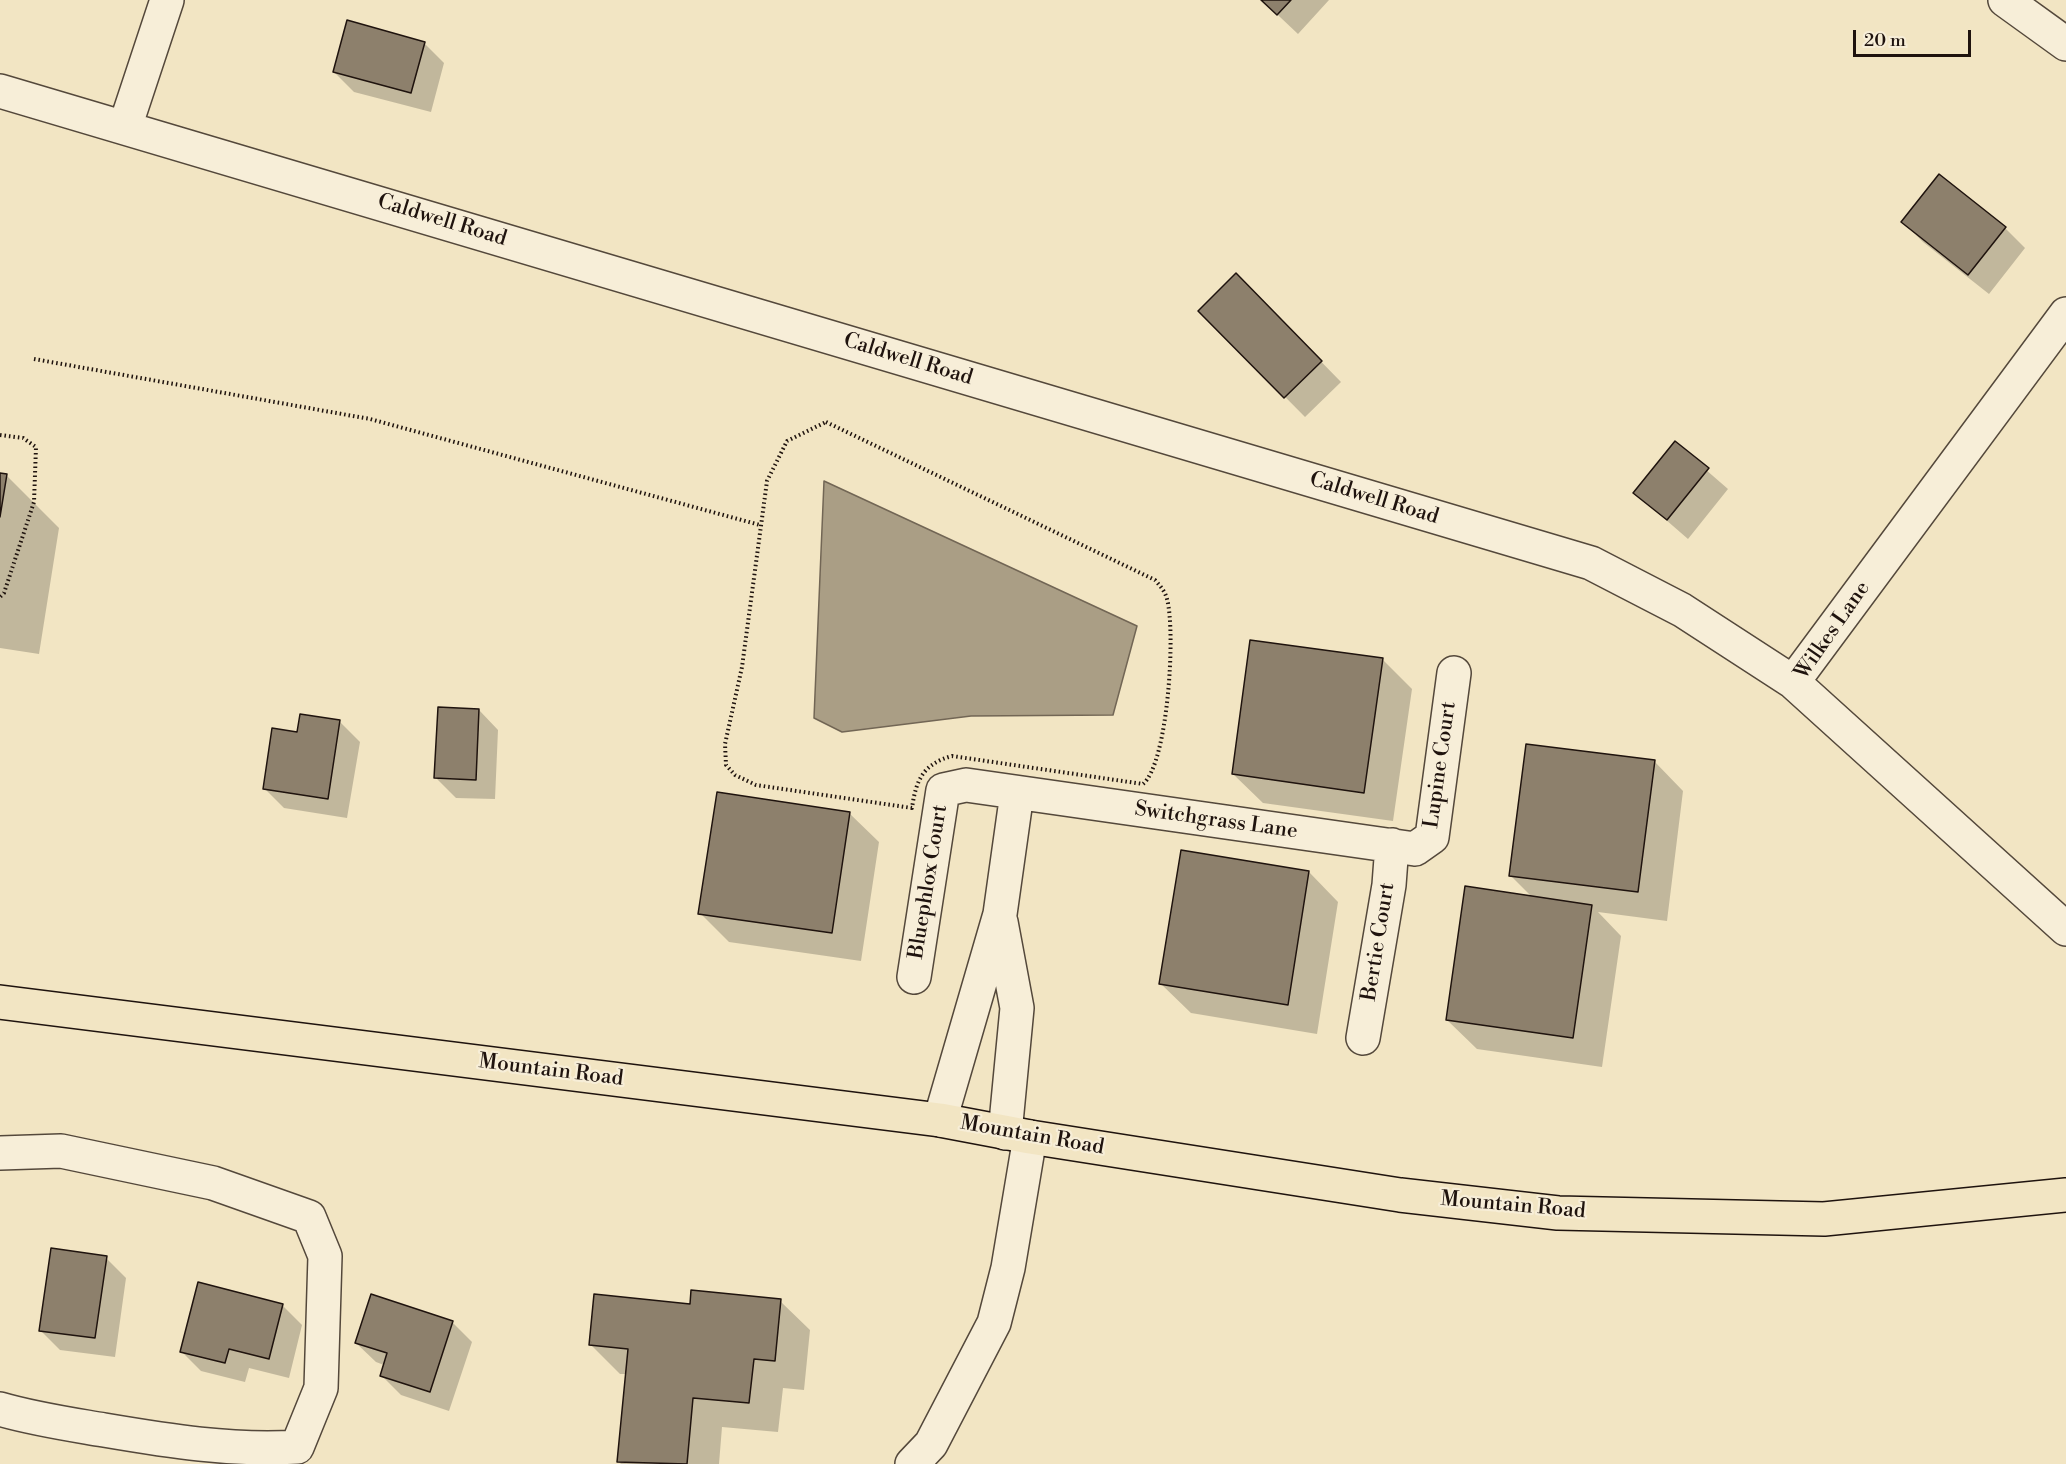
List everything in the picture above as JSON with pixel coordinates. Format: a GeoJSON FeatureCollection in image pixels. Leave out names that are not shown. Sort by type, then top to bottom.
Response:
{"type":"FeatureCollection","features":[{"type":"Feature","properties":{"kind":"main road","name":"Mountain Road"},"geometry":{"type":"LineString","coordinates":[[0,1002],[940,1120],[1018,1135],[1400,1195],[1558,1213],[1824,1219],[2066,1195]]}},
{"type":"Feature","properties":{"kind":"street"},"geometry":{"type":"LineString","coordinates":[[125,127],[167,0]]}},
{"type":"Feature","properties":{"kind":"street"},"geometry":{"type":"LineString","coordinates":[[2005,0],[2066,44]]}},
{"type":"Feature","properties":{"kind":"street","name":"Caldwell Road"},"geometry":{"type":"LineString","coordinates":[[0,91],[1591,563],[1682,610],[1793,682]]}},
{"type":"Feature","properties":{"kind":"street","name":"Wilkes Lane"},"geometry":{"type":"LineString","coordinates":[[2066,314],[1793,682],[2066,929]]}},
{"type":"Feature","properties":{"kind":"street","name":"Lupine Court"},"geometry":{"type":"LineString","coordinates":[[1404,847],[1432,837],[1454,673]]}},
{"type":"Feature","properties":{"kind":"street","name":"Bluephlox Court"},"geometry":{"type":"LineString","coordinates":[[914,977],[943,790],[966,785],[1017,793]]}},
{"type":"Feature","properties":{"kind":"street"},"geometry":{"type":"LineString","coordinates":[[940,1120],[1000,914],[1017,793]]}},
{"type":"Feature","properties":{"kind":"street","name":"Switchgrass Lane"},"geometry":{"type":"LineString","coordinates":[[1017,793],[1404,847]]}},
{"type":"Feature","properties":{"kind":"street","name":"Bertie Court"},"geometry":{"type":"LineString","coordinates":[[1363,1038],[1389,885],[1404,847]]}},
{"type":"Feature","properties":{"kind":"street"},"geometry":{"type":"LineString","coordinates":[[912,1464],[931,1444],[994,1323],[1008,1268],[1018,1135],[1017,1008],[1000,914]]}},
{"type":"Feature","properties":{"kind":"street"},"geometry":{"type":"LineString","coordinates":[[0,1153],[61,1151],[213,1183],[309,1216],[325,1256],[321,1388],[297,1447],[252,1450],[170,1442],[24,1416],[0,1409]]}},
{"type":"Feature","properties":{"kind":"path"},"geometry":{"type":"LineString","coordinates":[[34,359],[370,419],[760,525]]}},
{"type":"Feature","properties":{"kind":"path"},"geometry":{"type":"LineString","coordinates":[[826,422],[1155,580],[1167,597],[1172,655],[1166,705],[1152,776],[1143,784],[952,756],[938,760],[926,770],[915,786],[912,808],[756,785],[735,775],[726,765],[725,744],[742,666],[760,525],[767,481],[787,441],[826,422]]}},
{"type":"Feature","properties":{"kind":"path"},"geometry":{"type":"LineString","coordinates":[[0,435],[23,438],[36,447],[34,502],[4,593],[0,597]]}},
{"type":"Feature","properties":{"kind":"shaded area"},"geometry":{"type":"Polygon","coordinates":[[[824,481],[1137,626],[1113,715],[971,716],[842,732],[814,718],[824,481]]]}},
{"type":"Feature","properties":{"kind":"building"},"geometry":{"type":"Polygon","coordinates":[[[1261,0],[1291,0],[1277,15],[1261,0]]]}},
{"type":"Feature","properties":{"kind":"building"},"geometry":{"type":"Polygon","coordinates":[[[347,20],[425,42],[411,93],[333,72],[347,20]]]}},
{"type":"Feature","properties":{"kind":"building"},"geometry":{"type":"Polygon","coordinates":[[[1939,174],[2006,227],[1968,275],[1901,222],[1939,174]]]}},
{"type":"Feature","properties":{"kind":"building"},"geometry":{"type":"Polygon","coordinates":[[[1236,273],[1322,361],[1284,398],[1198,311],[1236,273]]]}},
{"type":"Feature","properties":{"kind":"building"},"geometry":{"type":"Polygon","coordinates":[[[1675,441],[1709,468],[1667,520],[1633,493],[1675,441]]]}},
{"type":"Feature","properties":{"kind":"building"},"geometry":{"type":"Polygon","coordinates":[[[0,473],[7,474],[0,517],[0,473]]]}},
{"type":"Feature","properties":{"kind":"building"},"geometry":{"type":"Polygon","coordinates":[[[1250,640],[1383,658],[1364,793],[1232,774],[1250,640]]]}},
{"type":"Feature","properties":{"kind":"building"},"geometry":{"type":"Polygon","coordinates":[[[438,707],[479,709],[476,780],[434,778],[438,707]]]}},
{"type":"Feature","properties":{"kind":"building"},"geometry":{"type":"Polygon","coordinates":[[[300,714],[340,720],[328,799],[263,789],[272,728],[297,732],[300,714]]]}},
{"type":"Feature","properties":{"kind":"building"},"geometry":{"type":"Polygon","coordinates":[[[1526,744],[1655,760],[1638,892],[1509,876],[1526,744]]]}},
{"type":"Feature","properties":{"kind":"building"},"geometry":{"type":"Polygon","coordinates":[[[717,792],[850,812],[832,933],[698,914],[717,792]]]}},
{"type":"Feature","properties":{"kind":"building"},"geometry":{"type":"Polygon","coordinates":[[[1181,850],[1309,871],[1288,1005],[1159,984],[1181,850]]]}},
{"type":"Feature","properties":{"kind":"building"},"geometry":{"type":"Polygon","coordinates":[[[1465,886],[1592,905],[1573,1038],[1446,1020],[1465,886]]]}},
{"type":"Feature","properties":{"kind":"building"},"geometry":{"type":"Polygon","coordinates":[[[51,1248],[107,1256],[95,1338],[39,1331],[51,1248]]]}},
{"type":"Feature","properties":{"kind":"building"},"geometry":{"type":"Polygon","coordinates":[[[198,1282],[283,1304],[269,1359],[229,1349],[225,1363],[180,1352],[198,1282]]]}},
{"type":"Feature","properties":{"kind":"building"},"geometry":{"type":"Polygon","coordinates":[[[691,1290],[781,1299],[775,1361],[754,1359],[749,1403],[693,1398],[687,1464],[617,1462],[628,1349],[589,1345],[594,1294],[690,1304],[691,1290]]]}},
{"type":"Feature","properties":{"kind":"building"},"geometry":{"type":"Polygon","coordinates":[[[371,1294],[453,1321],[430,1392],[380,1376],[387,1353],[355,1343],[371,1294]]]}}]}
